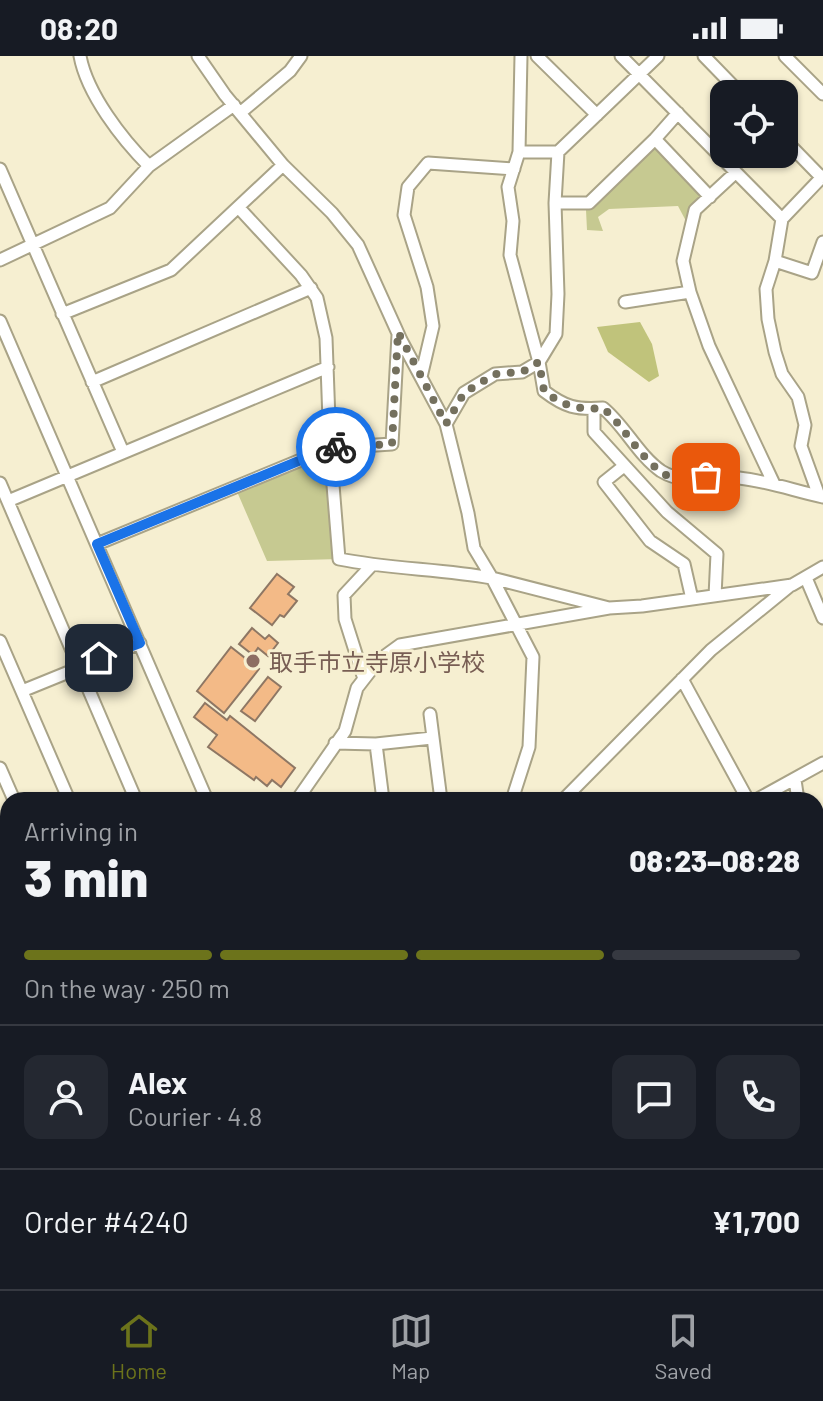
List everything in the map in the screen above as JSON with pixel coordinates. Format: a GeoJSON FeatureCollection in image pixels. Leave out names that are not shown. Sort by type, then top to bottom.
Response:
{"type":"FeatureCollection","features":[{"type":"Feature","properties":{"kind":"street"},"geometry":{"type":"LineString","coordinates":[[80,56],[91,87],[125,142],[149,166]]}},
{"type":"Feature","properties":{"kind":"street"},"geometry":{"type":"LineString","coordinates":[[198,56],[283,165],[332,213],[358,245],[398,332],[446,424],[474,548],[533,657],[529,747],[515,792]]}},
{"type":"Feature","properties":{"kind":"street"},"geometry":{"type":"LineString","coordinates":[[0,260],[110,208],[149,166],[290,71],[301,56]]}},
{"type":"Feature","properties":{"kind":"street"},"geometry":{"type":"LineString","coordinates":[[521,56],[519,152],[508,187],[513,221],[510,255],[544,391],[558,402],[580,410],[603,408],[660,470],[682,481],[729,478],[774,484],[821,496]]}},
{"type":"Feature","properties":{"kind":"street"},"geometry":{"type":"LineString","coordinates":[[537,56],[597,115]]}},
{"type":"Feature","properties":{"kind":"street"},"geometry":{"type":"LineString","coordinates":[[621,56],[782,219]]}},
{"type":"Feature","properties":{"kind":"street"},"geometry":{"type":"LineString","coordinates":[[446,424],[464,393],[495,374],[522,372],[539,362],[556,334],[555,203],[558,152],[658,56]]}},
{"type":"Feature","properties":{"kind":"street"},"geometry":{"type":"LineString","coordinates":[[704,56],[727,80]]}},
{"type":"Feature","properties":{"kind":"street"},"geometry":{"type":"LineString","coordinates":[[785,56],[823,94]]}},
{"type":"Feature","properties":{"kind":"street"},"geometry":{"type":"LineString","coordinates":[[555,203],[589,203],[678,113]]}},
{"type":"Feature","properties":{"kind":"street"},"geometry":{"type":"LineString","coordinates":[[655,139],[710,197]]}},
{"type":"Feature","properties":{"kind":"street"},"geometry":{"type":"LineString","coordinates":[[519,152],[558,152]]}},
{"type":"Feature","properties":{"kind":"street"},"geometry":{"type":"LineString","coordinates":[[798,153],[822,176],[782,219],[775,261],[766,289],[768,319],[782,374],[798,397],[805,425],[801,446],[821,496]]}},
{"type":"Feature","properties":{"kind":"street"},"geometry":{"type":"LineString","coordinates":[[421,377],[433,326],[427,287],[404,215],[408,187],[428,163],[514,169]]}},
{"type":"Feature","properties":{"kind":"street"},"geometry":{"type":"LineString","coordinates":[[62,314],[171,270],[283,165]]}},
{"type":"Feature","properties":{"kind":"street"},"geometry":{"type":"LineString","coordinates":[[0,169],[123,452]]}},
{"type":"Feature","properties":{"kind":"street"},"geometry":{"type":"LineString","coordinates":[[735,173],[695,210],[683,261],[709,346],[774,484]]}},
{"type":"Feature","properties":{"kind":"street"},"geometry":{"type":"LineString","coordinates":[[239,208],[301,275],[317,298],[326,338],[330,448],[339,559],[371,566],[449,570],[609,608]]}},
{"type":"Feature","properties":{"kind":"street"},"geometry":{"type":"LineString","coordinates":[[775,261],[812,273],[823,242]]}},
{"type":"Feature","properties":{"kind":"street"},"geometry":{"type":"LineString","coordinates":[[92,382],[311,288]]}},
{"type":"Feature","properties":{"kind":"street"},"geometry":{"type":"LineString","coordinates":[[625,302],[690,292]]}},
{"type":"Feature","properties":{"kind":"street"},"geometry":{"type":"LineString","coordinates":[[0,321],[204,792]]}},
{"type":"Feature","properties":{"kind":"street"},"geometry":{"type":"LineString","coordinates":[[97,544],[330,448],[392,444],[398,332]]}},
{"type":"Feature","properties":{"kind":"street"},"geometry":{"type":"LineString","coordinates":[[8,501],[328,367]]}},
{"type":"Feature","properties":{"kind":"street"},"geometry":{"type":"LineString","coordinates":[[594,409],[594,432],[667,512],[717,554],[715,596]]}},
{"type":"Feature","properties":{"kind":"street"},"geometry":{"type":"LineString","coordinates":[[624,466],[604,482],[650,541],[684,564],[692,599]]}},
{"type":"Feature","properties":{"kind":"street"},"geometry":{"type":"LineString","coordinates":[[0,483],[133,792]]}},
{"type":"Feature","properties":{"kind":"street"},"geometry":{"type":"LineString","coordinates":[[364,679],[345,619],[344,595],[371,566]]}},
{"type":"Feature","properties":{"kind":"street"},"geometry":{"type":"LineString","coordinates":[[571,792],[711,650],[792,585],[823,567]]}},
{"type":"Feature","properties":{"kind":"street"},"geometry":{"type":"LineString","coordinates":[[806,578],[823,618]]}},
{"type":"Feature","properties":{"kind":"street"},"geometry":{"type":"LineString","coordinates":[[302,792],[345,731],[357,688],[378,661],[400,645],[609,608],[792,585]]}},
{"type":"Feature","properties":{"kind":"street"},"geometry":{"type":"LineString","coordinates":[[0,641],[66,792]]}},
{"type":"Feature","properties":{"kind":"street"},"geometry":{"type":"LineString","coordinates":[[22,691],[140,643]]}},
{"type":"Feature","properties":{"kind":"street"},"geometry":{"type":"LineString","coordinates":[[682,679],[744,792]]}},
{"type":"Feature","properties":{"kind":"street"},"geometry":{"type":"LineString","coordinates":[[430,714],[440,792]]}},
{"type":"Feature","properties":{"kind":"street"},"geometry":{"type":"LineString","coordinates":[[335,743],[376,744],[432,738]]}},
{"type":"Feature","properties":{"kind":"street"},"geometry":{"type":"LineString","coordinates":[[376,744],[382,792]]}},
{"type":"Feature","properties":{"kind":"street"},"geometry":{"type":"LineString","coordinates":[[772,792],[823,763]]}},
{"type":"Feature","properties":{"kind":"street"},"geometry":{"type":"LineString","coordinates":[[0,768],[10,792]]}},
{"type":"Feature","properties":{"kind":"street"},"geometry":{"type":"LineString","coordinates":[[795,780],[797,792]]}},
{"type":"Feature","properties":{"kind":"green space"},"geometry":{"type":"Polygon","coordinates":[[[655,145],[702,199],[695,238],[678,206],[609,209],[598,217],[603,231],[587,230],[586,210],[655,145]]]}},
{"type":"Feature","properties":{"kind":"green space"},"geometry":{"type":"Polygon","coordinates":[[[640,322],[652,344],[659,376],[649,382],[608,352],[597,327],[640,322]]]}},
{"type":"Feature","properties":{"kind":"green space"},"geometry":{"type":"Polygon","coordinates":[[[330,448],[339,559],[267,561],[235,487],[330,448]]]}},
{"type":"Feature","properties":{"kind":"building"},"geometry":{"type":"Polygon","coordinates":[[[277,574],[294,587],[288,594],[297,601],[284,617],[280,615],[272,625],[250,608],[277,574]]]}},
{"type":"Feature","properties":{"kind":"building"},"geometry":{"type":"Polygon","coordinates":[[[252,628],[265,639],[269,635],[278,643],[268,656],[258,648],[253,655],[239,644],[252,628]]]}},
{"type":"Feature","properties":{"kind":"building"},"geometry":{"type":"Polygon","coordinates":[[[231,647],[259,669],[224,713],[197,691],[231,647]]]}},
{"type":"Feature","properties":{"kind":"building"},"geometry":{"type":"Polygon","coordinates":[[[268,677],[281,687],[255,721],[241,711],[268,677]]]}},
{"type":"Feature","properties":{"kind":"building"},"geometry":{"type":"Polygon","coordinates":[[[205,703],[227,720],[230,716],[295,768],[281,787],[272,780],[267,786],[256,777],[254,780],[208,747],[217,735],[194,717],[205,703]]]}},
{"type":"Feature","properties":{"kind":"way so far"},"geometry":{"type":"LineString","coordinates":[[336,447],[392,444],[398,332],[446,424],[464,393],[495,374],[522,372],[539,362],[544,391],[558,402],[580,410],[603,408],[660,470],[682,481],[706,477]]}},
{"type":"Feature","properties":{"kind":"place","name":"取手市立寺原小学校"},"geometry":{"type":"Point","coordinates":[253,661]}},
{"type":"Feature","properties":{"kind":"route"},"geometry":{"type":"LineString","coordinates":[[99,658],[140,643],[97,544],[336,447]]}}]}
